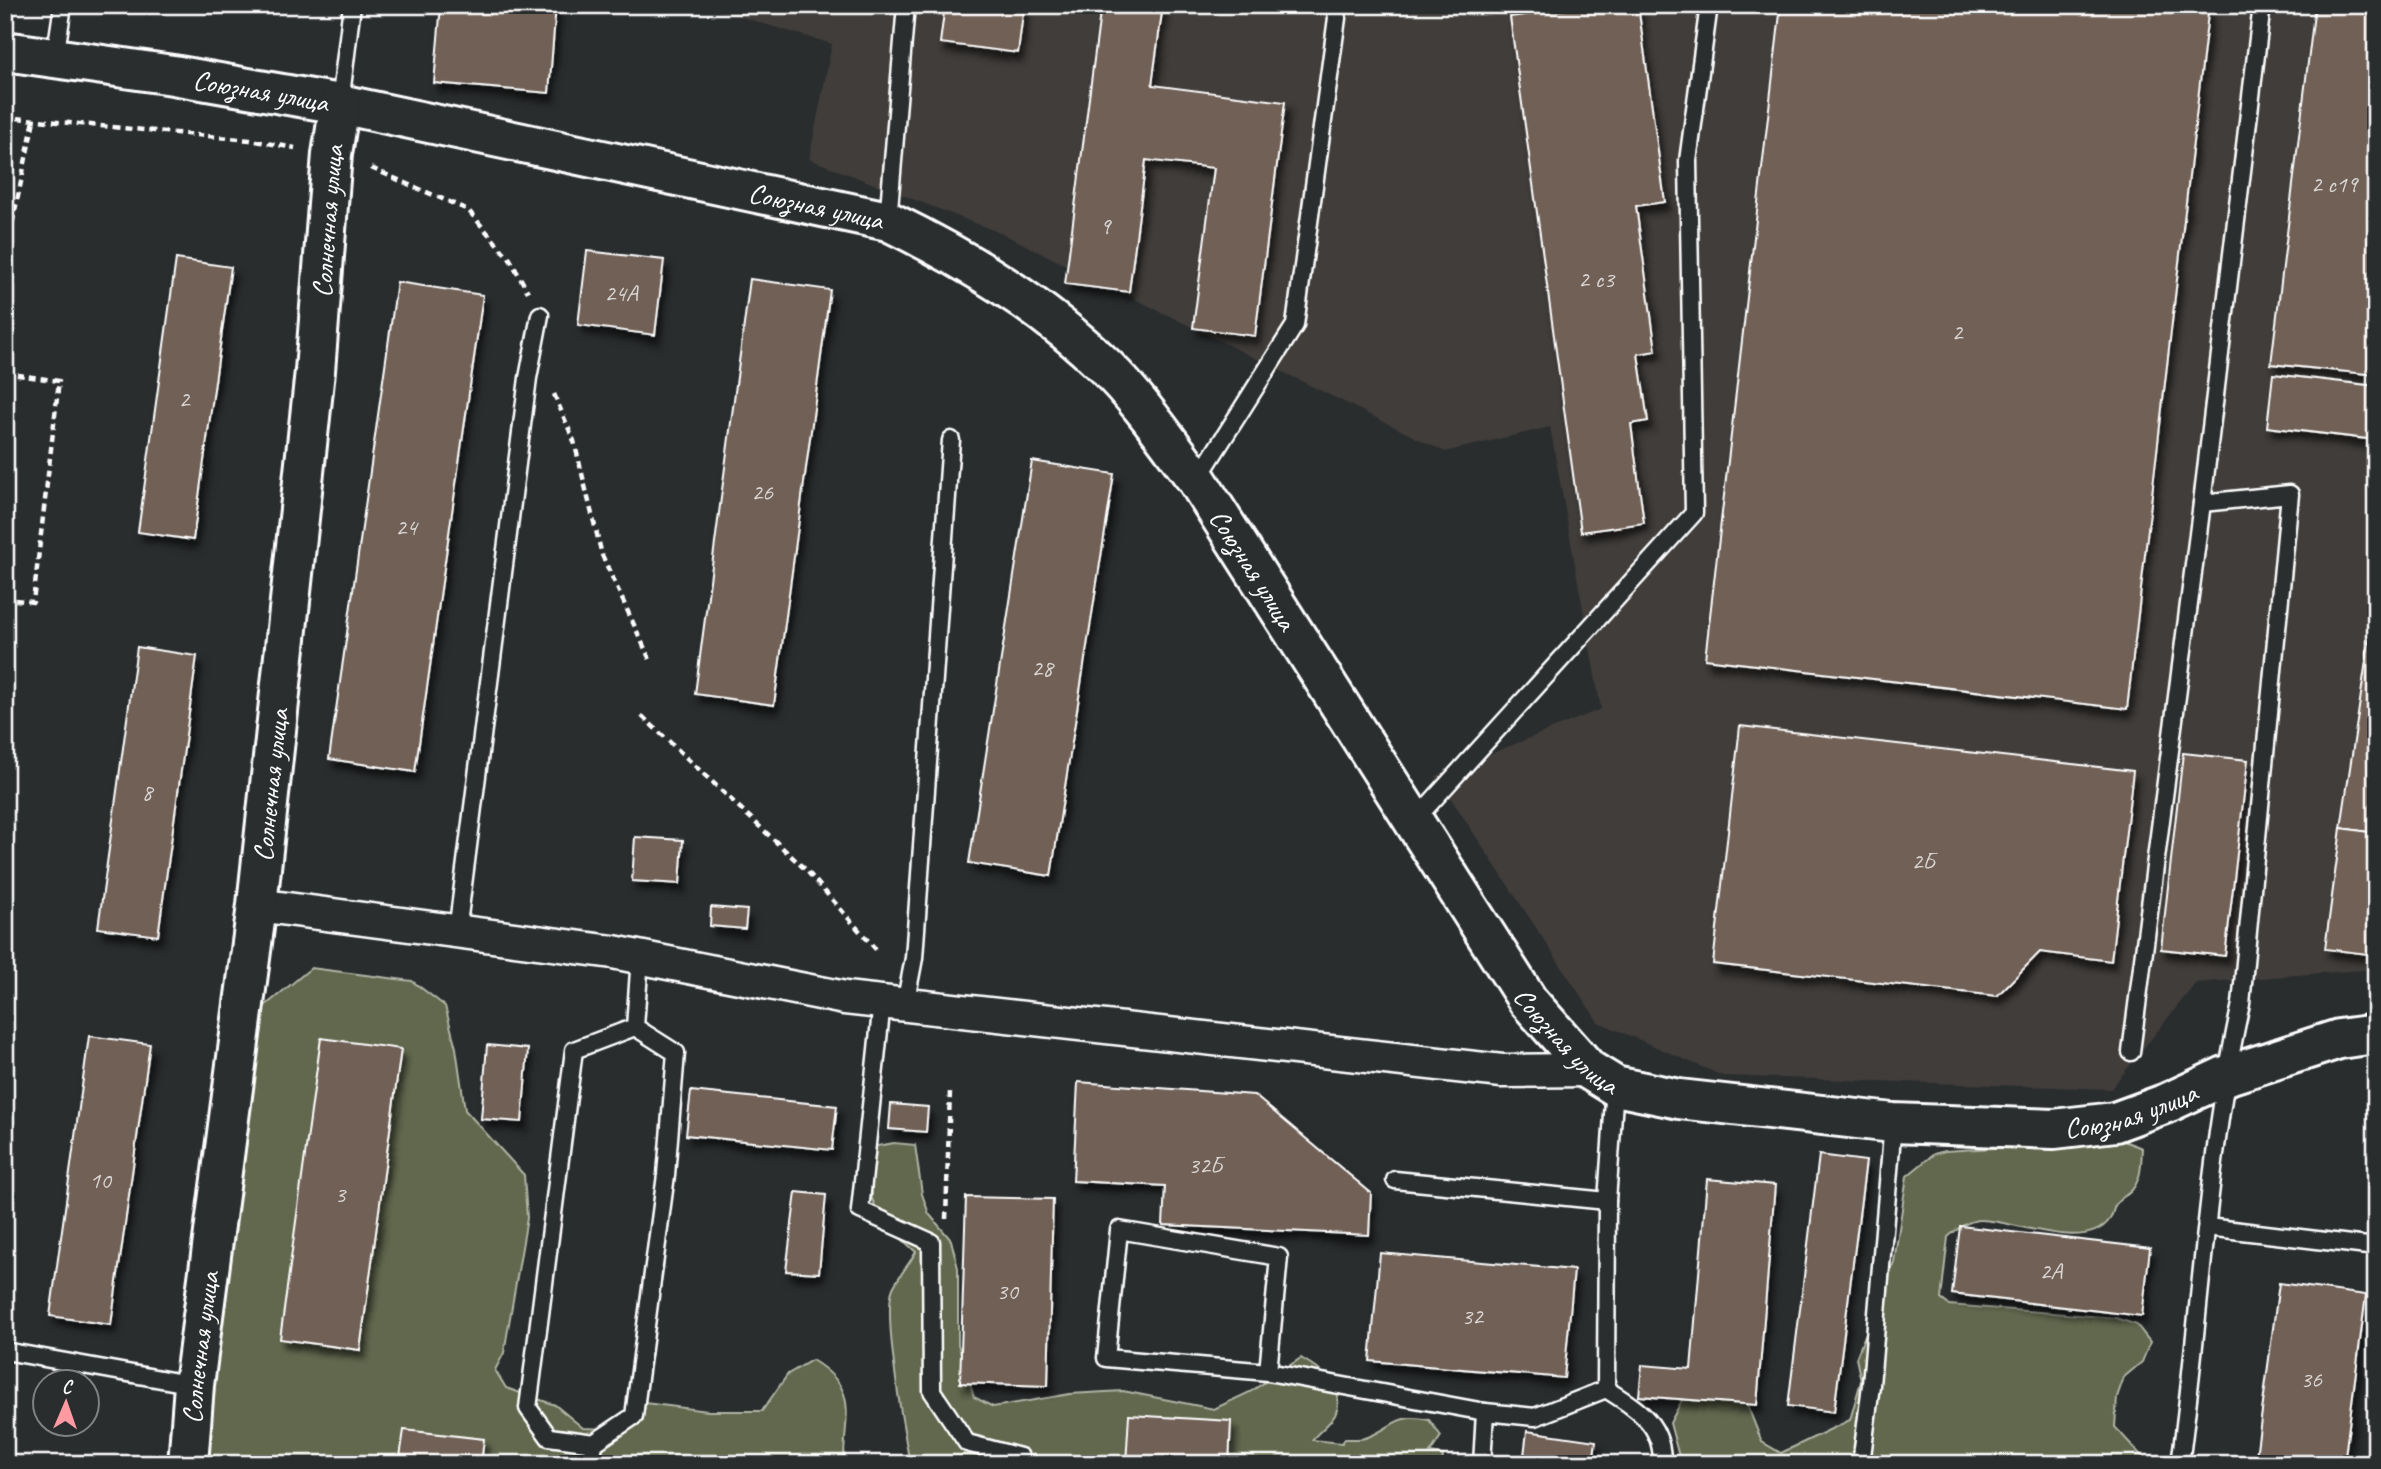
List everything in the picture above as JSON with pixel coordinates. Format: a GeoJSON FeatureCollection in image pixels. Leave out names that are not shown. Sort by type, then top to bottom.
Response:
{"type":"FeatureCollection","features":[{"type":"Feature","properties":{"kind":"street","name":"Союзная улица"},"geometry":{"type":"LineString","coordinates":[[5,51],[340,104],[888,221],[960,257],[1025,298],[1106,367],[1197,480],[1528,1001],[1602,1078],[1679,1099],[1893,1123],[2054,1129],[2115,1122],[2167,1103],[2225,1076],[2339,1039],[2376,1034]]}},
{"type":"Feature","properties":{"kind":"street","name":"Солнечная улица"},"geometry":{"type":"LineString","coordinates":[[188,1464],[194,1385],[257,905],[315,371],[332,154],[340,104]]}},
{"type":"Feature","properties":{"kind":"street"},"geometry":{"type":"LineString","coordinates":[[257,905],[640,957],[845,998],[1502,1071],[1602,1078]]}},
{"type":"Feature","properties":{"kind":"lane"},"geometry":{"type":"LineString","coordinates":[[55,58],[63,5]]}},
{"type":"Feature","properties":{"kind":"lane"},"geometry":{"type":"LineString","coordinates":[[340,104],[352,5]]}},
{"type":"Feature","properties":{"kind":"lane"},"geometry":{"type":"LineString","coordinates":[[888,221],[906,5]]}},
{"type":"Feature","properties":{"kind":"lane"},"geometry":{"type":"LineString","coordinates":[[1197,480],[1295,325],[1337,18],[1335,5]]}},
{"type":"Feature","properties":{"kind":"lane"},"geometry":{"type":"LineString","coordinates":[[1414,821],[1695,513],[1688,161],[1709,5]]}},
{"type":"Feature","properties":{"kind":"lane"},"geometry":{"type":"LineString","coordinates":[[2131,1052],[2202,503],[2262,5]]}},
{"type":"Feature","properties":{"kind":"lane"},"geometry":{"type":"LineString","coordinates":[[457,932],[528,378],[540,314]]}},
{"type":"Feature","properties":{"kind":"lane"},"geometry":{"type":"LineString","coordinates":[[951,440],[914,958],[894,1003],[860,1210],[931,1242],[932,1391],[967,1444],[1020,1457],[1021,1464]]}},
{"type":"Feature","properties":{"kind":"lane"},"geometry":{"type":"LineString","coordinates":[[2180,1464],[2225,1076],[2241,1004],[2290,494],[2202,503]]}},
{"type":"Feature","properties":{"kind":"lane"},"geometry":{"type":"LineString","coordinates":[[635,1027],[640,957]]}},
{"type":"Feature","properties":{"kind":"lane"},"geometry":{"type":"LineString","coordinates":[[635,1027],[676,1053],[666,1175],[634,1416],[594,1443],[549,1437],[528,1408],[574,1050],[635,1027]]}},
{"type":"Feature","properties":{"kind":"lane"},"geometry":{"type":"LineString","coordinates":[[1602,1078],[1607,1200],[1606,1389]]}},
{"type":"Feature","properties":{"kind":"lane"},"geometry":{"type":"LineString","coordinates":[[1861,1464],[1871,1385],[1893,1123]]}},
{"type":"Feature","properties":{"kind":"lane"},"geometry":{"type":"LineString","coordinates":[[1395,1180],[1607,1200]]}},
{"type":"Feature","properties":{"kind":"lane"},"geometry":{"type":"LineString","coordinates":[[2207,1227],[2376,1247]]}},
{"type":"Feature","properties":{"kind":"lane"},"geometry":{"type":"LineString","coordinates":[[1268,1372],[1279,1257],[1119,1230],[1106,1358],[1268,1372],[1485,1412],[1535,1418],[1606,1389]]}},
{"type":"Feature","properties":{"kind":"lane"},"geometry":{"type":"LineString","coordinates":[[5,1351],[194,1385]]}},
{"type":"Feature","properties":{"kind":"lane"},"geometry":{"type":"LineString","coordinates":[[1606,1389],[1643,1413],[1662,1446],[1662,1464]]}},
{"type":"Feature","properties":{"kind":"lane"},"geometry":{"type":"LineString","coordinates":[[1482,1464],[1485,1412]]}},
{"type":"Feature","properties":{"kind":"lane"},"geometry":{"type":"LineString","coordinates":[[591,1464],[594,1443]]}},
{"type":"Feature","properties":{"kind":"path"},"geometry":{"type":"LineString","coordinates":[[5,117],[250,140],[332,154],[402,180],[468,210],[510,259],[540,314]]}},
{"type":"Feature","properties":{"kind":"path"},"geometry":{"type":"LineString","coordinates":[[5,258],[34,120]]}},
{"type":"Feature","properties":{"kind":"path"},"geometry":{"type":"LineString","coordinates":[[5,373],[59,381],[33,602],[5,599]]}},
{"type":"Feature","properties":{"kind":"path"},"geometry":{"type":"LineString","coordinates":[[528,378],[553,392],[574,441],[603,555],[651,662]]}},
{"type":"Feature","properties":{"kind":"path"},"geometry":{"type":"LineString","coordinates":[[642,716],[806,870],[879,953]]}},
{"type":"Feature","properties":{"kind":"path"},"geometry":{"type":"LineString","coordinates":[[946,1222],[950,1090]]}},
{"type":"Feature","properties":{"kind":"shaded area"},"geometry":{"type":"Polygon","coordinates":[[[700,5],[2376,5],[2376,969],[2196,983],[2111,1089],[1723,1076],[1598,1022],[1436,776],[1601,709],[1550,427],[1445,452],[1003,234],[809,159],[832,44],[700,5]]]}},
{"type":"Feature","properties":{"kind":"green space"},"geometry":{"type":"Polygon","coordinates":[[[311,968],[412,981],[445,1006],[456,1048],[465,1110],[524,1175],[527,1218],[504,1353],[495,1370],[506,1388],[555,1405],[583,1428],[611,1429],[645,1403],[708,1411],[762,1411],[788,1374],[812,1360],[828,1371],[844,1393],[847,1418],[844,1464],[204,1464],[249,1019],[311,968]]]}},
{"type":"Feature","properties":{"kind":"green space"},"geometry":{"type":"Polygon","coordinates":[[[2121,1140],[2142,1148],[2139,1175],[2132,1190],[2118,1202],[2110,1219],[2099,1229],[2084,1234],[2067,1235],[1995,1221],[1976,1220],[1967,1223],[1948,1237],[1941,1299],[1949,1305],[2116,1318],[2137,1325],[2150,1342],[2142,1362],[2124,1377],[2117,1397],[2115,1427],[2149,1464],[1681,1464],[1670,1423],[1702,1362],[1744,1397],[1762,1442],[1781,1453],[1850,1420],[1861,1381],[1856,1358],[1894,1262],[1907,1176],[1934,1154],[1945,1151],[2121,1140]]]}},
{"type":"Feature","properties":{"kind":"green space"},"geometry":{"type":"Polygon","coordinates":[[[894,1143],[915,1145],[922,1194],[929,1214],[951,1240],[958,1268],[958,1344],[974,1397],[993,1407],[1070,1394],[1123,1391],[1214,1409],[1250,1392],[1301,1358],[1330,1381],[1338,1397],[1335,1415],[1312,1440],[1342,1443],[1345,1439],[1368,1437],[1402,1419],[1429,1420],[1441,1436],[1430,1453],[1443,1455],[1442,1464],[910,1464],[895,1373],[890,1301],[893,1288],[916,1252],[882,1221],[872,1199],[871,1147],[894,1143]]]}},
{"type":"Feature","properties":{"kind":"building"},"geometry":{"type":"Polygon","coordinates":[[[441,5],[556,5],[549,93],[434,83],[441,5]]]}},
{"type":"Feature","properties":{"kind":"building"},"geometry":{"type":"Polygon","coordinates":[[[945,5],[1024,5],[1018,53],[940,43],[945,5]]]}},
{"type":"Feature","properties":{"kind":"building"},"geometry":{"type":"Polygon","coordinates":[[[1101,5],[1163,5],[1152,85],[1285,102],[1255,336],[1193,328],[1214,168],[1146,160],[1129,292],[1065,284],[1101,5]]]}},
{"type":"Feature","properties":{"kind":"building"},"geometry":{"type":"Polygon","coordinates":[[[1596,5],[1638,5],[1665,202],[1636,206],[1656,351],[1638,354],[1648,421],[1631,424],[1644,523],[1581,532],[1510,17],[1596,5]]]}},
{"type":"Feature","properties":{"kind":"building"},"geometry":{"type":"Polygon","coordinates":[[[1781,5],[2209,5],[2127,709],[1705,659],[1781,5]]]}},
{"type":"Feature","properties":{"kind":"building"},"geometry":{"type":"Polygon","coordinates":[[[2315,5],[2376,5],[2376,375],[2271,364],[2315,5]]]}},
{"type":"Feature","properties":{"kind":"building"},"geometry":{"type":"Polygon","coordinates":[[[587,251],[664,260],[655,335],[578,325],[587,251]]]}},
{"type":"Feature","properties":{"kind":"building"},"geometry":{"type":"Polygon","coordinates":[[[176,259],[231,267],[193,540],[138,532],[176,259]]]}},
{"type":"Feature","properties":{"kind":"building"},"geometry":{"type":"Polygon","coordinates":[[[750,279],[830,290],[774,705],[695,694],[750,279]]]}},
{"type":"Feature","properties":{"kind":"building"},"geometry":{"type":"Polygon","coordinates":[[[397,282],[483,295],[415,772],[329,759],[397,282]]]}},
{"type":"Feature","properties":{"kind":"building"},"geometry":{"type":"Polygon","coordinates":[[[2273,374],[2376,386],[2376,440],[2267,427],[2273,374]]]}},
{"type":"Feature","properties":{"kind":"building"},"geometry":{"type":"Polygon","coordinates":[[[1032,461],[1114,474],[1051,876],[969,863],[1032,461]]]}},
{"type":"Feature","properties":{"kind":"building"},"geometry":{"type":"Polygon","coordinates":[[[2370,538],[2376,539],[2376,565],[2368,561],[2370,538]]]}},
{"type":"Feature","properties":{"kind":"building"},"geometry":{"type":"Polygon","coordinates":[[[2376,594],[2376,833],[2341,828],[2376,594]]]}},
{"type":"Feature","properties":{"kind":"building"},"geometry":{"type":"Polygon","coordinates":[[[137,647],[197,656],[158,936],[98,928],[137,647]]]}},
{"type":"Feature","properties":{"kind":"building"},"geometry":{"type":"Polygon","coordinates":[[[1740,726],[2133,771],[2111,961],[2040,952],[1997,996],[1713,964],[1740,726]]]}},
{"type":"Feature","properties":{"kind":"building"},"geometry":{"type":"Polygon","coordinates":[[[2183,753],[2248,760],[2225,956],[2161,949],[2183,753]]]}},
{"type":"Feature","properties":{"kind":"building"},"geometry":{"type":"Polygon","coordinates":[[[2341,828],[2376,833],[2376,955],[2325,949],[2341,828]]]}},
{"type":"Feature","properties":{"kind":"building"},"geometry":{"type":"Polygon","coordinates":[[[635,837],[683,840],[680,884],[632,881],[635,837]]]}},
{"type":"Feature","properties":{"kind":"building"},"geometry":{"type":"Polygon","coordinates":[[[711,907],[747,910],[745,929],[710,926],[711,907]]]}},
{"type":"Feature","properties":{"kind":"building"},"geometry":{"type":"Polygon","coordinates":[[[89,1036],[150,1044],[111,1325],[50,1316],[89,1036]]]}},
{"type":"Feature","properties":{"kind":"building"},"geometry":{"type":"Polygon","coordinates":[[[321,1038],[401,1049],[360,1350],[280,1339],[321,1038]]]}},
{"type":"Feature","properties":{"kind":"building"},"geometry":{"type":"Polygon","coordinates":[[[487,1045],[528,1049],[522,1122],[481,1119],[487,1045]]]}},
{"type":"Feature","properties":{"kind":"building"},"geometry":{"type":"Polygon","coordinates":[[[1078,1082],[1254,1095],[1371,1193],[1369,1235],[1163,1225],[1165,1186],[1073,1181],[1078,1082]]]}},
{"type":"Feature","properties":{"kind":"building"},"geometry":{"type":"Polygon","coordinates":[[[691,1091],[837,1106],[832,1150],[686,1135],[691,1091]]]}},
{"type":"Feature","properties":{"kind":"building"},"geometry":{"type":"Polygon","coordinates":[[[891,1104],[928,1107],[926,1132],[889,1129],[891,1104]]]}},
{"type":"Feature","properties":{"kind":"building"},"geometry":{"type":"Polygon","coordinates":[[[1819,1155],[1866,1161],[1834,1412],[1788,1406],[1819,1155]]]}},
{"type":"Feature","properties":{"kind":"building"},"geometry":{"type":"Polygon","coordinates":[[[1707,1179],[1775,1185],[1757,1405],[1639,1396],[1642,1365],[1691,1369],[1707,1179]]]}},
{"type":"Feature","properties":{"kind":"building"},"geometry":{"type":"Polygon","coordinates":[[[796,1192],[826,1195],[819,1273],[786,1271],[796,1192]]]}},
{"type":"Feature","properties":{"kind":"building"},"geometry":{"type":"Polygon","coordinates":[[[966,1197],[1053,1199],[1048,1386],[960,1383],[966,1197]]]}},
{"type":"Feature","properties":{"kind":"building"},"geometry":{"type":"Polygon","coordinates":[[[1960,1226],[2150,1248],[2142,1316],[1952,1294],[1960,1226]]]}},
{"type":"Feature","properties":{"kind":"building"},"geometry":{"type":"Polygon","coordinates":[[[1380,1253],[1574,1270],[1564,1378],[1370,1361],[1380,1253]]]}},
{"type":"Feature","properties":{"kind":"building"},"geometry":{"type":"Polygon","coordinates":[[[2279,1283],[2366,1295],[2344,1464],[2255,1464],[2279,1283]]]}},
{"type":"Feature","properties":{"kind":"building"},"geometry":{"type":"Polygon","coordinates":[[[1129,1415],[1231,1421],[1229,1464],[1126,1464],[1129,1415]]]}},
{"type":"Feature","properties":{"kind":"building"},"geometry":{"type":"Polygon","coordinates":[[[404,1430],[484,1439],[481,1464],[399,1464],[404,1430]]]}},
{"type":"Feature","properties":{"kind":"building"},"geometry":{"type":"Polygon","coordinates":[[[1527,1431],[1596,1441],[1593,1464],[1523,1464],[1527,1431]]]}}]}
